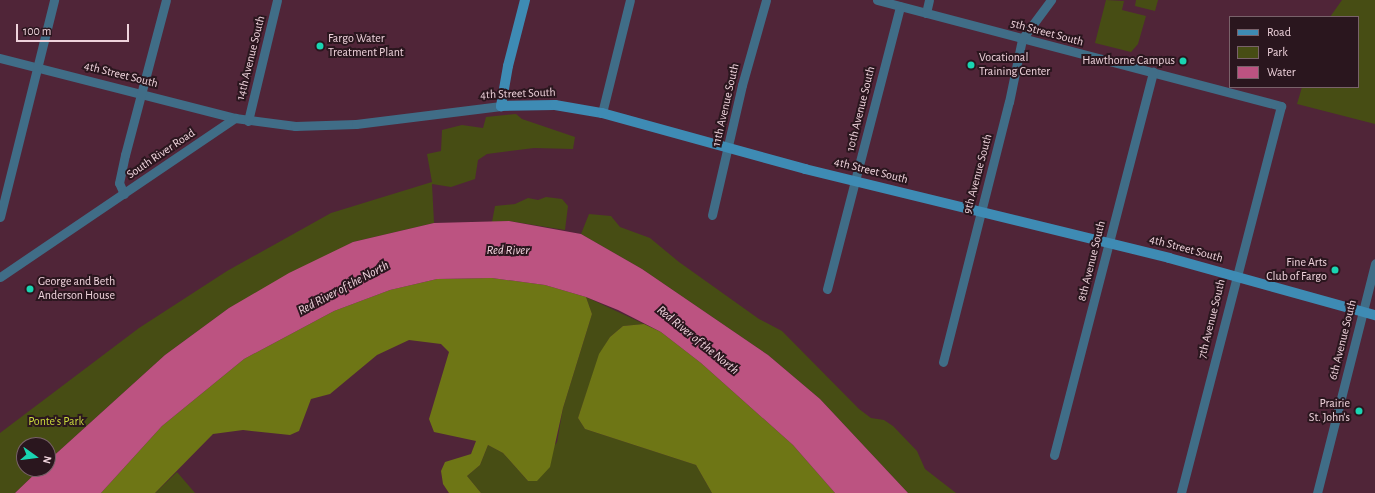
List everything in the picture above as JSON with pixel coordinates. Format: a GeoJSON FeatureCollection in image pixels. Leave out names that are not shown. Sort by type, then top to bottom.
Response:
{"type":"FeatureCollection","features":[{"type":"Feature","properties":{"kind":"street"},"geometry":{"type":"LineString","coordinates":[[0,217],[54,0]]}},
{"type":"Feature","properties":{"kind":"street"},"geometry":{"type":"LineString","coordinates":[[124,194],[119,183],[166,0]]}},
{"type":"Feature","properties":{"kind":"street","name":"14th Avenue South"},"geometry":{"type":"LineString","coordinates":[[248,121],[277,0]]}},
{"type":"Feature","properties":{"kind":"street"},"geometry":{"type":"LineString","coordinates":[[501,106],[508,66],[525,0]]}},
{"type":"Feature","properties":{"kind":"street"},"geometry":{"type":"LineString","coordinates":[[602,113],[630,0]]}},
{"type":"Feature","properties":{"kind":"street","name":"11th Avenue South"},"geometry":{"type":"LineString","coordinates":[[712,216],[766,0]]}},
{"type":"Feature","properties":{"kind":"street","name":"5th Street South"},"geometry":{"type":"LineString","coordinates":[[877,0],[1281,106]]}},
{"type":"Feature","properties":{"kind":"street"},"geometry":{"type":"LineString","coordinates":[[926,12],[929,0]]}},
{"type":"Feature","properties":{"kind":"street","name":"9th Avenue South"},"geometry":{"type":"LineString","coordinates":[[943,362],[1022,39],[1051,0]]}},
{"type":"Feature","properties":{"kind":"street","name":"10th Avenue South"},"geometry":{"type":"LineString","coordinates":[[827,289],[900,6]]}},
{"type":"Feature","properties":{"kind":"street","name":"4th Street South"},"geometry":{"type":"LineString","coordinates":[[0,58],[235,118]]}},
{"type":"Feature","properties":{"kind":"street","name":"8th Avenue South"},"geometry":{"type":"LineString","coordinates":[[1054,455],[1153,72]]}},
{"type":"Feature","properties":{"kind":"street","name":"4th Street South"},"geometry":{"type":"LineString","coordinates":[[248,121],[295,126],[356,124],[501,106],[555,105],[602,113],[855,181],[981,211],[1236,276],[1375,315]]}},
{"type":"Feature","properties":{"kind":"street","name":"7th Avenue South"},"geometry":{"type":"LineString","coordinates":[[1181,493],[1281,106]]}},
{"type":"Feature","properties":{"kind":"street"},"geometry":{"type":"LineString","coordinates":[[235,118],[248,121]]}},
{"type":"Feature","properties":{"kind":"street","name":"South River Road"},"geometry":{"type":"LineString","coordinates":[[0,277],[235,118]]}},
{"type":"Feature","properties":{"kind":"street","name":"6th Avenue South"},"geometry":{"type":"LineString","coordinates":[[1317,493],[1375,263]]}},
{"type":"Feature","properties":{"kind":"green space"},"geometry":{"type":"Polygon","coordinates":[[[1106,0],[1124,1],[1122,10],[1146,16],[1138,44],[1131,52],[1095,43],[1106,0]]]}},
{"type":"Feature","properties":{"kind":"green space"},"geometry":{"type":"Polygon","coordinates":[[[1136,0],[1158,0],[1155,11],[1135,6],[1136,0]]]}},
{"type":"Feature","properties":{"kind":"green space"},"geometry":{"type":"Polygon","coordinates":[[[1342,0],[1375,0],[1375,124],[1297,104],[1302,88],[1359,88],[1359,16],[1331,16],[1342,0]]]}},
{"type":"Feature","properties":{"kind":"green space","name":"Ponte's Park"},"geometry":{"type":"Polygon","coordinates":[[[516,114],[522,119],[575,137],[573,149],[534,148],[487,154],[478,160],[475,179],[451,187],[432,184],[434,223],[353,242],[229,308],[165,355],[56,454],[56,437],[16,437],[16,477],[32,477],[15,493],[0,493],[0,433],[139,328],[227,271],[331,213],[432,182],[427,154],[441,151],[442,130],[462,125],[483,128],[486,117],[516,114]]]}},
{"type":"Feature","properties":{"kind":"green space"},"geometry":{"type":"Polygon","coordinates":[[[546,197],[562,199],[568,206],[565,230],[509,221],[492,222],[495,206],[515,204],[528,198],[538,200],[546,197]]]}},
{"type":"Feature","properties":{"kind":"green space"},"geometry":{"type":"Polygon","coordinates":[[[589,214],[611,216],[620,227],[650,238],[679,262],[759,319],[782,331],[859,409],[871,418],[884,420],[893,426],[917,451],[925,469],[956,493],[908,493],[820,399],[768,355],[642,269],[581,234],[589,214]]]}},
{"type":"Feature","properties":{"kind":"green space"},"geometry":{"type":"Polygon","coordinates":[[[492,278],[545,285],[586,297],[592,314],[563,408],[550,467],[537,481],[528,481],[503,453],[488,445],[480,465],[467,476],[481,493],[449,493],[443,484],[441,471],[445,462],[471,454],[476,441],[434,432],[429,419],[449,352],[441,344],[409,340],[377,355],[330,394],[311,399],[299,431],[290,435],[243,430],[213,434],[155,493],[101,493],[162,426],[244,359],[334,311],[390,290],[437,279],[492,278]]]}},
{"type":"Feature","properties":{"kind":"green space"},"geometry":{"type":"Polygon","coordinates":[[[586,297],[644,324],[623,326],[610,337],[600,354],[578,418],[585,429],[696,465],[712,493],[481,493],[467,476],[480,465],[488,445],[503,453],[528,481],[557,442],[563,408],[592,314],[586,297]]]}},
{"type":"Feature","properties":{"kind":"green space"},"geometry":{"type":"Polygon","coordinates":[[[644,324],[661,332],[701,363],[793,445],[835,493],[712,493],[696,465],[585,429],[578,418],[599,354],[610,337],[623,326],[644,324]]]}},
{"type":"Feature","properties":{"kind":"green space"},"geometry":{"type":"Polygon","coordinates":[[[177,472],[195,493],[155,493],[177,472]]]}},
{"type":"Feature","properties":{"kind":"water","name":"Red River"},"geometry":{"type":"Polygon","coordinates":[[[509,221],[581,234],[642,269],[768,355],[820,399],[908,493],[835,493],[793,445],[701,363],[661,332],[618,310],[586,297],[545,285],[492,278],[437,279],[390,290],[334,311],[244,359],[162,426],[101,493],[15,493],[32,477],[56,477],[56,454],[165,355],[229,308],[289,273],[353,242],[434,223],[509,221]]]}},
{"type":"Feature","properties":{"kind":"place","name":"Fargo Water Treatment Plant"},"geometry":{"type":"Point","coordinates":[320,46]}},
{"type":"Feature","properties":{"kind":"place","name":"Hawthorne Campus"},"geometry":{"type":"Point","coordinates":[1183,61]}},
{"type":"Feature","properties":{"kind":"place","name":"Vocational Training Center"},"geometry":{"type":"Point","coordinates":[971,65]}},
{"type":"Feature","properties":{"kind":"place","name":"Fine Arts Club of Fargo"},"geometry":{"type":"Point","coordinates":[1335,270]}},
{"type":"Feature","properties":{"kind":"place","name":"George and Beth Anderson House"},"geometry":{"type":"Point","coordinates":[30,289]}},
{"type":"Feature","properties":{"kind":"place","name":"Prairie St. John's"},"geometry":{"type":"Point","coordinates":[1359,411]}},
{"type":"Feature","properties":{"kind":"water label","name":"Red River of the North"},"geometry":{"type":"Point","coordinates":[344,289]}},
{"type":"Feature","properties":{"kind":"water label","name":"Red River of the North"},"geometry":{"type":"Point","coordinates":[697,341]}}]}
